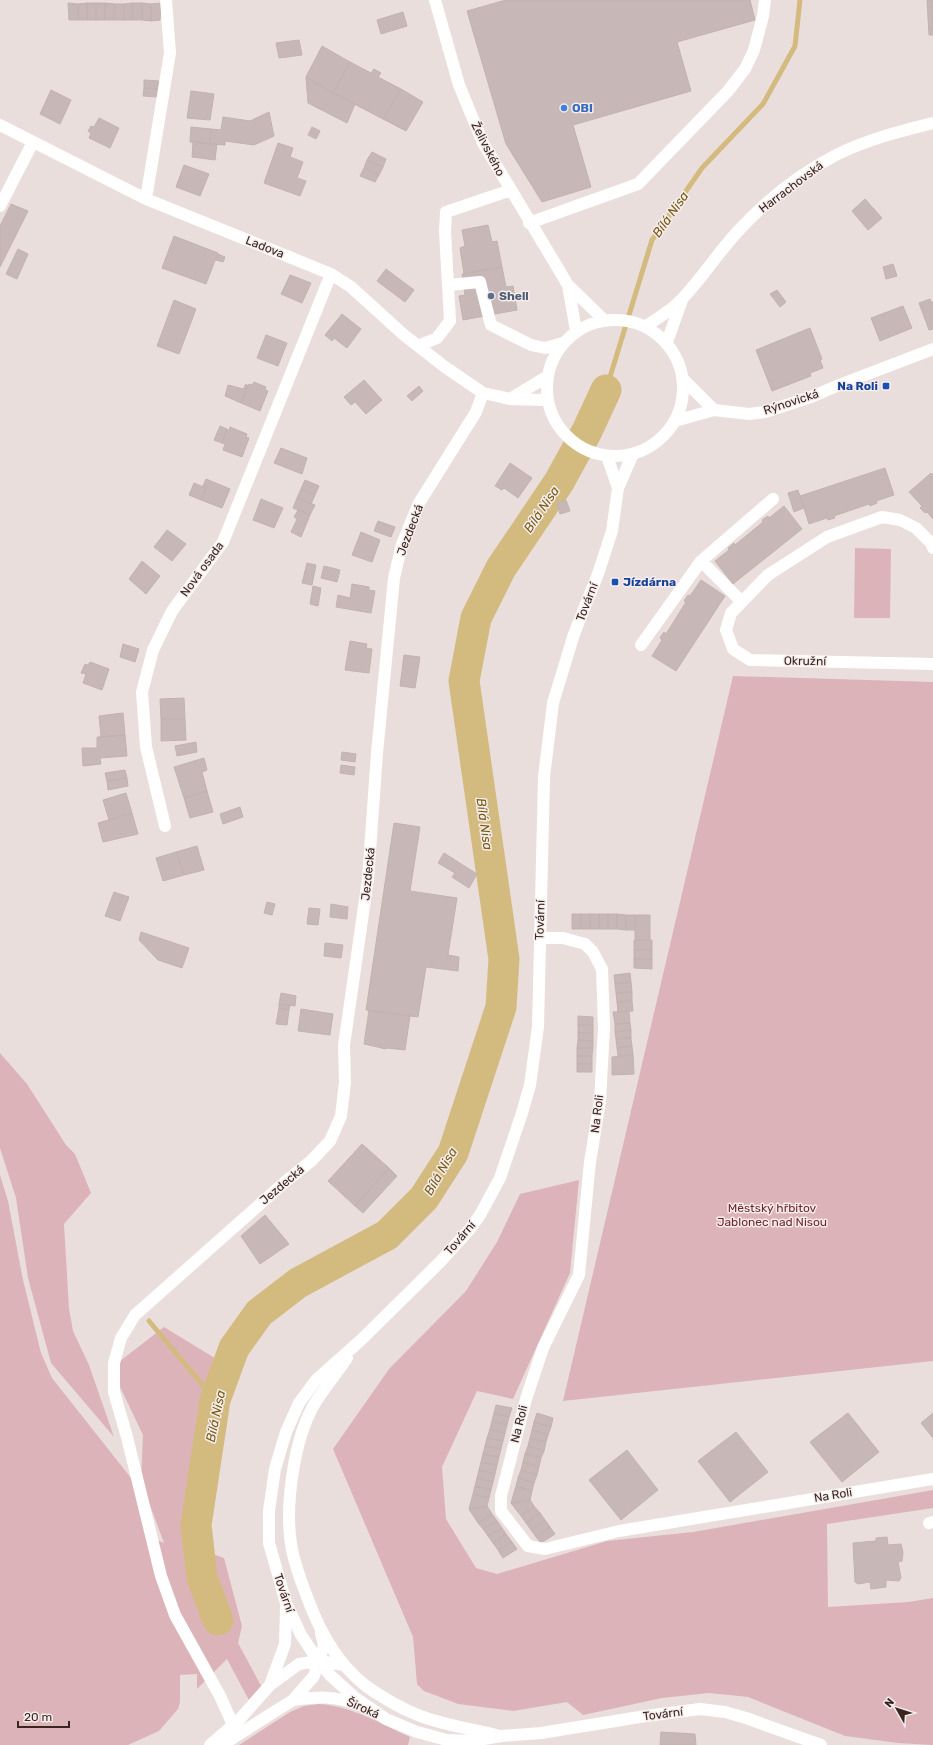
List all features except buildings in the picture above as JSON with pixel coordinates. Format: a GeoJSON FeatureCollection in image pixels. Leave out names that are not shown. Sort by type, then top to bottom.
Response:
{"type":"FeatureCollection","features":[{"type":"Feature","properties":{"kind":"street"},"geometry":{"type":"LineString","coordinates":[[146,198],[170,53],[166,0]]}},
{"type":"Feature","properties":{"kind":"street","name":"Želivského"},"geometry":{"type":"LineString","coordinates":[[435,0],[459,85],[483,143],[529,223],[568,285],[607,319]]}},
{"type":"Feature","properties":{"kind":"street"},"geometry":{"type":"LineString","coordinates":[[529,223],[638,184],[728,91],[745,69],[754,50],[763,16],[765,0]]}},
{"type":"Feature","properties":{"kind":"street","name":"Harrachovská"},"geometry":{"type":"LineString","coordinates":[[646,326],[682,300],[754,214],[799,178],[836,155],[855,147],[898,132],[933,123]]}},
{"type":"Feature","properties":{"kind":"street","name":"Ladova"},"geometry":{"type":"LineString","coordinates":[[0,125],[146,198],[331,274],[351,287],[418,346],[461,379],[483,393],[510,399],[546,400]]}},
{"type":"Feature","properties":{"kind":"street"},"geometry":{"type":"LineString","coordinates":[[0,206],[33,142]]}},
{"type":"Feature","properties":{"kind":"street"},"geometry":{"type":"LineString","coordinates":[[418,346],[437,338],[450,321],[445,231],[446,212],[511,190]]}},
{"type":"Feature","properties":{"kind":"street","name":"Nová osada"},"geometry":{"type":"LineString","coordinates":[[165,826],[146,748],[142,692],[152,650],[172,611],[223,542],[331,274]]}},
{"type":"Feature","properties":{"kind":"street"},"geometry":{"type":"LineString","coordinates":[[449,285],[480,282],[491,325],[531,346],[544,348],[563,343]]}},
{"type":"Feature","properties":{"kind":"street","name":"Želivského"},"geometry":{"type":"LineString","coordinates":[[568,285],[576,331]]}},
{"type":"Feature","properties":{"kind":"street","name":"Harrachovská"},"geometry":{"type":"LineString","coordinates":[[667,342],[682,300]]}},
{"type":"Feature","properties":{"kind":"street"},"geometry":{"type":"LineString","coordinates":[[607,319],[629,320],[646,326],[667,342],[675,353],[683,379],[684,392],[675,421],[665,435],[653,445],[632,456],[607,456],[592,453],[580,447],[568,438],[558,425],[546,400],[548,376],[553,358],[563,343],[576,331],[607,319]]}},
{"type":"Feature","properties":{"kind":"street","name":"Rýnovická"},"geometry":{"type":"LineString","coordinates":[[675,421],[714,410],[750,414],[765,412],[811,397],[933,349]]}},
{"type":"Feature","properties":{"kind":"street"},"geometry":{"type":"LineString","coordinates":[[510,399],[548,376]]}},
{"type":"Feature","properties":{"kind":"street"},"geometry":{"type":"LineString","coordinates":[[683,379],[714,410]]}},
{"type":"Feature","properties":{"kind":"street","name":"Jezdecká"},"geometry":{"type":"LineString","coordinates":[[233,1726],[220,1696],[175,1615],[161,1576],[127,1437],[114,1392],[114,1363],[121,1338],[136,1315],[156,1295],[311,1161],[330,1141],[341,1116],[345,1082],[344,1045],[368,879],[377,753],[394,578],[402,544],[419,503],[476,412],[483,393]]}},
{"type":"Feature","properties":{"kind":"street"},"geometry":{"type":"LineString","coordinates":[[607,456],[618,488]]}},
{"type":"Feature","properties":{"kind":"street","name":"Tovární"},"geometry":{"type":"LineString","coordinates":[[632,456],[618,488],[612,531],[598,574],[574,634],[554,703],[544,777],[538,1027],[531,1078],[522,1113],[500,1178],[487,1204],[468,1230],[441,1261],[361,1340],[316,1380],[299,1403],[286,1432],[275,1469],[269,1511],[269,1543],[286,1603],[301,1635],[319,1661],[330,1675],[354,1697],[386,1719],[416,1732],[447,1740],[473,1741],[501,1736],[541,1733],[700,1709],[724,1712],[746,1718],[820,1745]]}},
{"type":"Feature","properties":{"kind":"street"},"geometry":{"type":"LineString","coordinates":[[641,645],[701,561],[773,499]]}},
{"type":"Feature","properties":{"kind":"street","name":"Okružní"},"geometry":{"type":"LineString","coordinates":[[933,548],[931,543],[916,528],[900,520],[882,517],[827,537],[768,575],[731,613],[726,630],[733,649],[750,660],[933,664]]}},
{"type":"Feature","properties":{"kind":"street"},"geometry":{"type":"LineString","coordinates":[[701,561],[742,602]]}},
{"type":"Feature","properties":{"kind":"street","name":"Na Roli"},"geometry":{"type":"LineString","coordinates":[[539,938],[563,938],[585,944],[593,952],[602,969],[604,1027],[600,1101],[590,1162],[579,1275],[543,1348],[526,1399],[501,1496],[500,1511],[528,1546],[545,1550],[619,1531],[933,1479]]}},
{"type":"Feature","properties":{"kind":"street","name":"Tovární"},"geometry":{"type":"LineString","coordinates":[[361,1340],[315,1403],[305,1427],[292,1475],[289,1503],[291,1544],[297,1571],[320,1630],[344,1665],[366,1686],[390,1702],[436,1721],[501,1736]]}},
{"type":"Feature","properties":{"kind":"street"},"geometry":{"type":"LineString","coordinates":[[270,1685],[285,1644],[286,1603]]}},
{"type":"Feature","properties":{"kind":"street","name":"Široká"},"geometry":{"type":"LineString","coordinates":[[222,1745],[293,1700],[314,1676],[324,1645],[320,1630]]}},
{"type":"Feature","properties":{"kind":"street"},"geometry":{"type":"LineString","coordinates":[[210,1745],[233,1726],[270,1685],[299,1664],[319,1661],[344,1665]]}},
{"type":"Feature","properties":{"kind":"street","name":"Široká"},"geometry":{"type":"LineString","coordinates":[[293,1700],[323,1696],[344,1699],[386,1719]]}},
{"type":"Feature","properties":{"kind":"green space"},"geometry":{"type":"Polygon","coordinates":[[[855,548],[891,549],[890,618],[854,618],[855,548]]]}},
{"type":"Feature","properties":{"kind":"green space","name":"Městský hřbitov Jablonec nad Nisou"},"geometry":{"type":"Polygon","coordinates":[[[733,676],[933,682],[933,1361],[563,1401],[733,676]]]}},
{"type":"Feature","properties":{"kind":"green space"},"geometry":{"type":"Polygon","coordinates":[[[0,1053],[27,1084],[66,1145],[75,1154],[91,1193],[64,1224],[69,1309],[73,1331],[89,1365],[114,1437],[51,1363],[28,1278],[16,1198],[0,1148],[0,1053]]]}},
{"type":"Feature","properties":{"kind":"green space"},"geometry":{"type":"Polygon","coordinates":[[[0,1175],[8,1201],[23,1280],[41,1353],[52,1378],[135,1483],[154,1539],[164,1543],[141,1481],[143,1435],[111,1368],[164,1327],[218,1360],[203,1410],[203,1435],[197,1457],[197,1470],[188,1537],[194,1547],[224,1558],[242,1626],[238,1643],[265,1693],[251,1704],[227,1659],[197,1689],[197,1674],[180,1675],[180,1702],[178,1709],[159,1731],[128,1745],[0,1745],[0,1175]]]}},
{"type":"Feature","properties":{"kind":"green space"},"geometry":{"type":"Polygon","coordinates":[[[579,1180],[570,1273],[513,1399],[477,1391],[442,1467],[446,1519],[476,1568],[497,1574],[607,1541],[693,1532],[933,1490],[933,1508],[827,1524],[828,1607],[908,1602],[933,1598],[933,1745],[898,1743],[845,1736],[748,1697],[709,1693],[662,1698],[583,1715],[567,1702],[513,1711],[458,1704],[424,1691],[417,1684],[413,1637],[333,1449],[389,1369],[466,1291],[497,1242],[520,1194],[579,1180]]]}},
{"type":"Feature","properties":{"kind":"green space"},"geometry":{"type":"Polygon","coordinates":[[[319,1704],[343,1708],[377,1721],[410,1737],[408,1745],[239,1745],[290,1712],[304,1706],[319,1704]]]}},
{"type":"Feature","properties":{"kind":"waterway","name":"Bílá Nisa"},"geometry":{"type":"LineString","coordinates":[[606,390],[652,240],[702,168],[763,104],[795,46],[800,0]]}},
{"type":"Feature","properties":{"kind":"waterway","name":"Bílá Nisa"},"geometry":{"type":"LineString","coordinates":[[218,1620],[202,1578],[196,1525],[215,1400],[234,1348],[259,1313],[298,1283],[387,1235],[424,1198],[453,1153],[501,1007],[504,959],[464,681],[476,618],[501,568],[559,482],[587,431],[606,390]]}},
{"type":"Feature","properties":{"kind":"waterway"},"geometry":{"type":"LineString","coordinates":[[149,1321],[215,1400]]}},
{"type":"Feature","properties":{"kind":"place","name":"OBI"},"geometry":{"type":"Point","coordinates":[564,108]}},
{"type":"Feature","properties":{"kind":"place","name":"Shell"},"geometry":{"type":"Point","coordinates":[491,296]}},
{"type":"Feature","properties":{"kind":"place","name":"Na Roli"},"geometry":{"type":"Point","coordinates":[886,386]}},
{"type":"Feature","properties":{"kind":"place","name":"Jízdárna"},"geometry":{"type":"Point","coordinates":[615,582]}}]}
